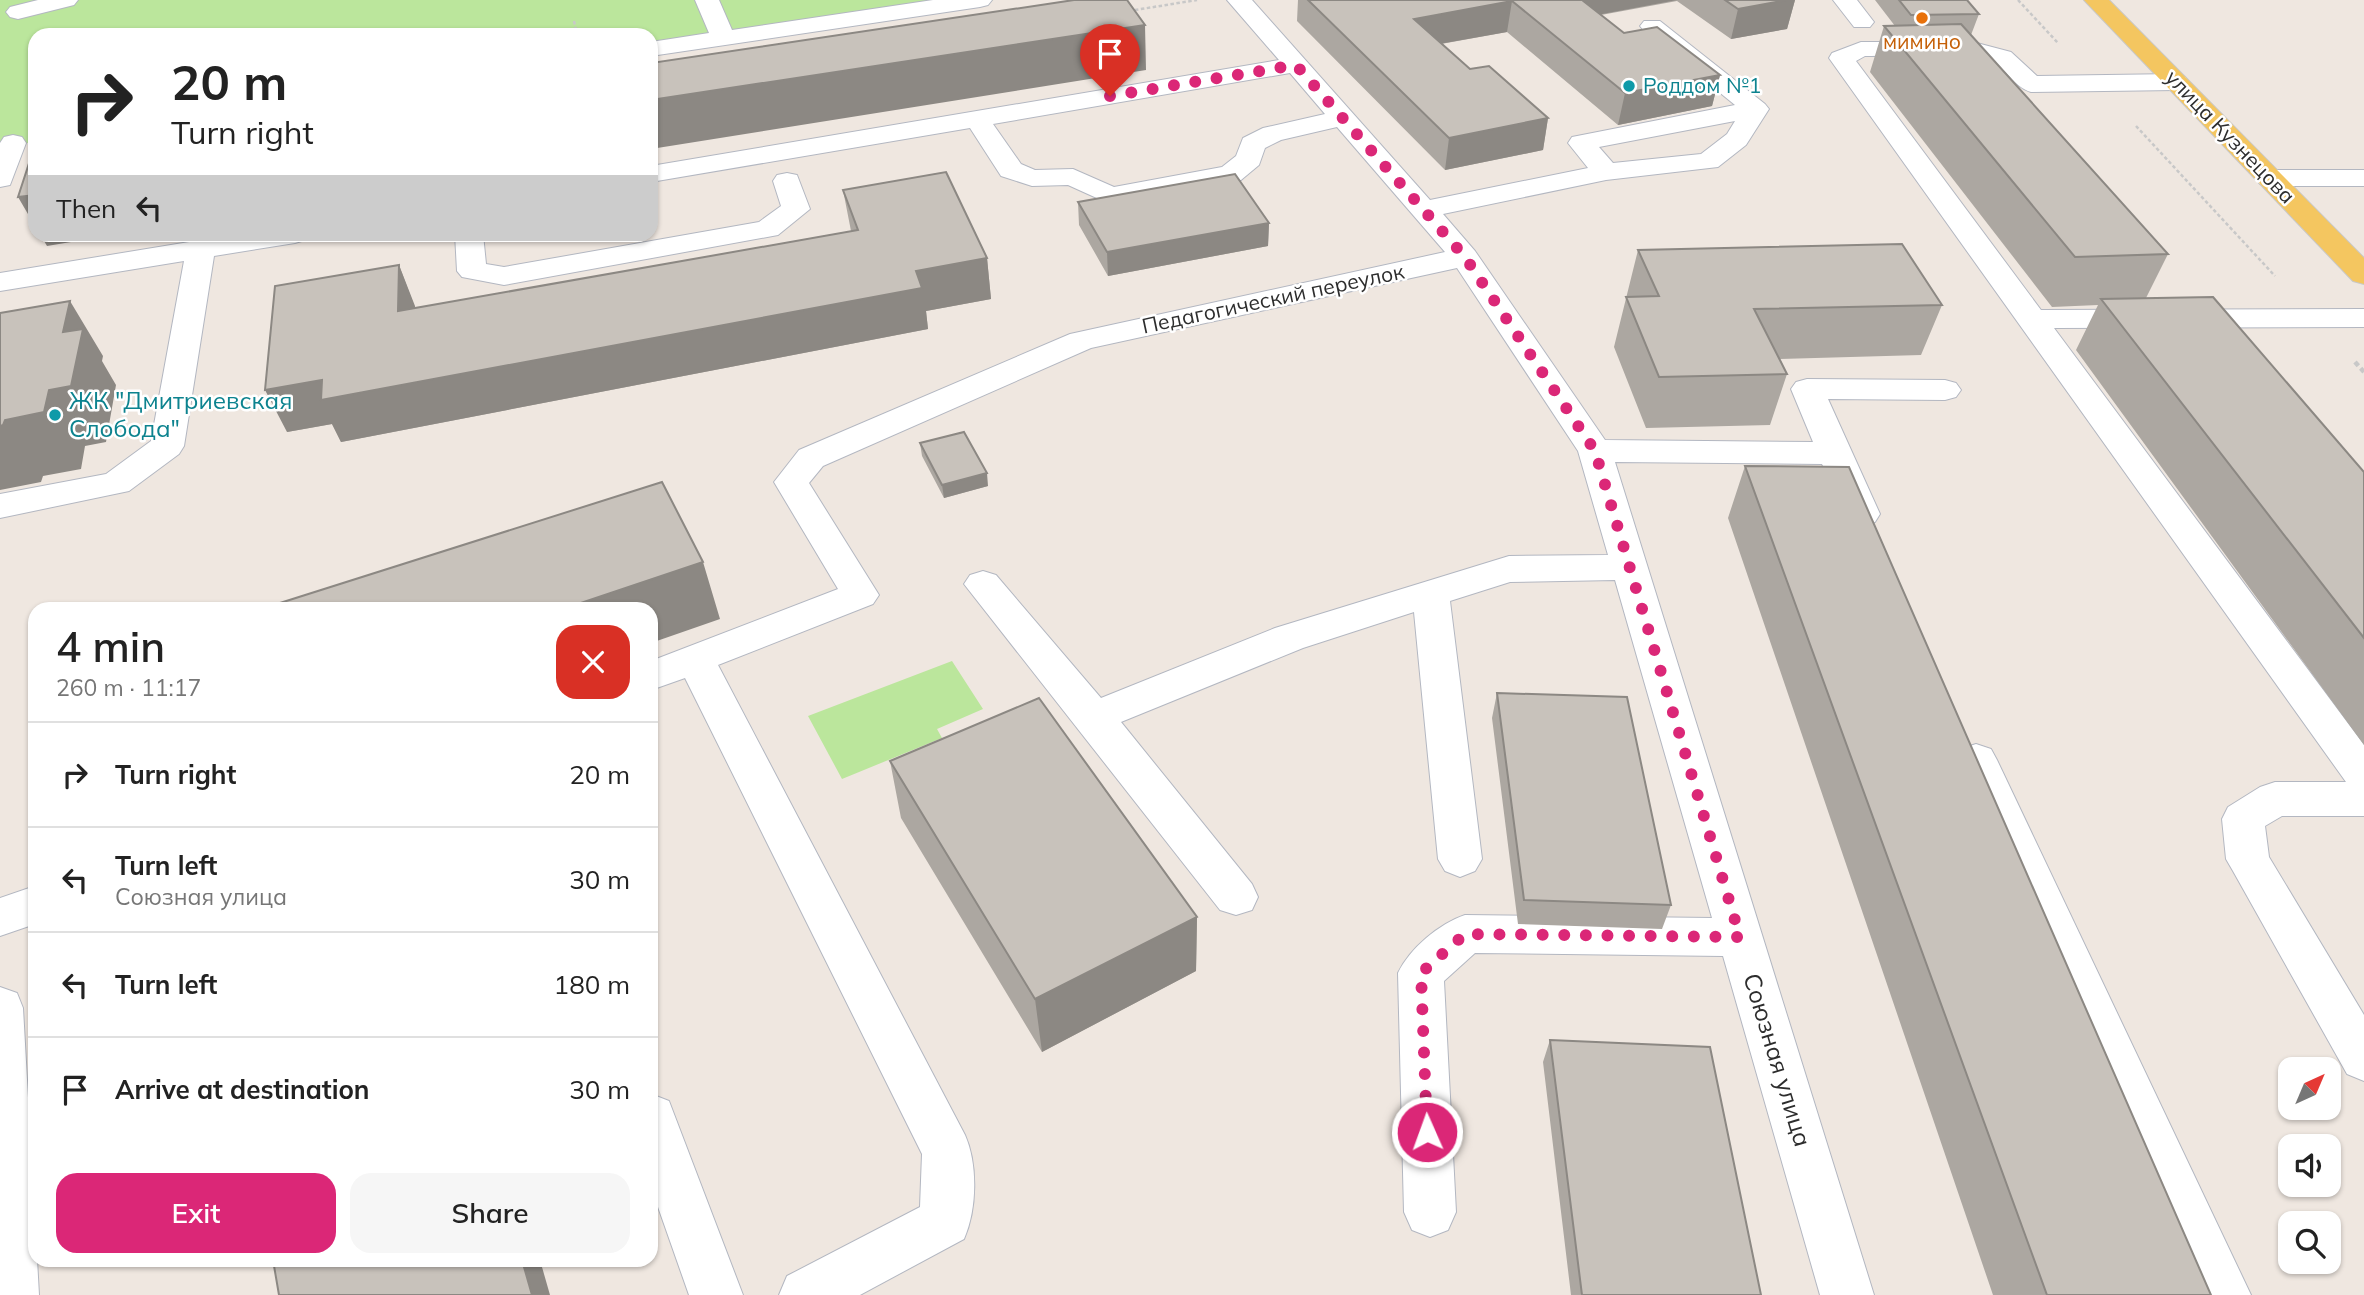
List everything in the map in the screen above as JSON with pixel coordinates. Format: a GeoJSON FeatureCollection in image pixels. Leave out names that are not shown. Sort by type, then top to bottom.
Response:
{"type":"FeatureCollection","features":[{"type":"Feature","properties":{"kind":"main road","name":"улица Кузнецова"},"geometry":{"type":"LineString","coordinates":[[2096,0],[2364,275]]}},
{"type":"Feature","properties":{"kind":"street"},"geometry":{"type":"LineString","coordinates":[[18,12],[66,0]]}},
{"type":"Feature","properties":{"kind":"street"},"geometry":{"type":"LineString","coordinates":[[707,0],[723,38]]}},
{"type":"Feature","properties":{"kind":"street"},"geometry":{"type":"LineString","coordinates":[[658,48],[980,0]]}},
{"type":"Feature","properties":{"kind":"street"},"geometry":{"type":"LineString","coordinates":[[1845,0],[1862,22]]}},
{"type":"Feature","properties":{"kind":"street","name":"Союзная улица"},"geometry":{"type":"LineString","coordinates":[[1244,1],[1296,65],[1465,257],[1595,451],[1847,1295]]}},
{"type":"Feature","properties":{"kind":"street"},"geometry":{"type":"LineString","coordinates":[[1652,26],[1756,109]]}},
{"type":"Feature","properties":{"kind":"street"},"geometry":{"type":"LineString","coordinates":[[2176,82],[2031,84],[2003,57],[1973,49],[1861,49],[1841,58],[2364,776]]}},
{"type":"Feature","properties":{"kind":"street"},"geometry":{"type":"LineString","coordinates":[[658,173],[1296,65]]}},
{"type":"Feature","properties":{"kind":"street"},"geometry":{"type":"LineString","coordinates":[[1424,210],[1606,172],[1708,161],[1737,139],[1756,109]]}},
{"type":"Feature","properties":{"kind":"street"},"geometry":{"type":"LineString","coordinates":[[1606,172],[1581,143],[1756,109]]}},
{"type":"Feature","properties":{"kind":"street"},"geometry":{"type":"LineString","coordinates":[[977,119],[1011,170],[1032,178],[1073,177],[1110,196],[1231,174],[1249,159],[1252,144],[1272,134],[1343,118]]}},
{"type":"Feature","properties":{"kind":"street"},"geometry":{"type":"LineString","coordinates":[[0,179],[16,143]]}},
{"type":"Feature","properties":{"kind":"street"},"geometry":{"type":"LineString","coordinates":[[2270,178],[2364,178]]}},
{"type":"Feature","properties":{"kind":"street"},"geometry":{"type":"LineString","coordinates":[[470,242],[472,271],[504,276],[768,229],[796,209],[787,181]]}},
{"type":"Feature","properties":{"kind":"street"},"geometry":{"type":"LineString","coordinates":[[0,282],[250,242]]}},
{"type":"Feature","properties":{"kind":"street"},"geometry":{"type":"LineString","coordinates":[[0,506],[117,483],[167,446],[200,251]]}},
{"type":"Feature","properties":{"kind":"street","name":"Педагогический переулок"},"geometry":{"type":"LineString","coordinates":[[695,659],[860,595],[790,482],[811,458],[1081,341],[1465,257]]}},
{"type":"Feature","properties":{"kind":"street"},"geometry":{"type":"LineString","coordinates":[[2029,319],[2364,318]]}},
{"type":"Feature","properties":{"kind":"street"},"geometry":{"type":"LineString","coordinates":[[1880,553],[1807,389],[1945,390]]}},
{"type":"Feature","properties":{"kind":"street"},"geometry":{"type":"LineString","coordinates":[[1595,451],[1834,453]]}},
{"type":"Feature","properties":{"kind":"street"},"geometry":{"type":"LineString","coordinates":[[1094,717],[1289,638],[1509,569],[1629,567]]}},
{"type":"Feature","properties":{"kind":"street"},"geometry":{"type":"LineString","coordinates":[[983,584],[1094,717],[1236,897]]}},
{"type":"Feature","properties":{"kind":"street"},"geometry":{"type":"LineString","coordinates":[[1431,594],[1460,859]]}},
{"type":"Feature","properties":{"kind":"street"},"geometry":{"type":"LineString","coordinates":[[658,673],[695,659],[947,1152],[946,1221],[806,1295]]}},
{"type":"Feature","properties":{"kind":"street"},"geometry":{"type":"LineString","coordinates":[[1962,729],[2224,1295]]}},
{"type":"Feature","properties":{"kind":"street"},"geometry":{"type":"LineString","coordinates":[[2364,799],[2275,799],[2243,819],[2248,859],[2364,1059]]}},
{"type":"Feature","properties":{"kind":"street"},"geometry":{"type":"LineString","coordinates":[[0,917],[28,907]]}},
{"type":"Feature","properties":{"kind":"street"},"geometry":{"type":"LineString","coordinates":[[1430,1212],[1421,973],[1465,934],[1740,937]]}},
{"type":"Feature","properties":{"kind":"street"},"geometry":{"type":"LineString","coordinates":[[0,1008],[8,1283]]}},
{"type":"Feature","properties":{"kind":"street"},"geometry":{"type":"LineString","coordinates":[[658,1136],[716,1295]]}},
{"type":"Feature","properties":{"kind":"path"},"geometry":{"type":"LineString","coordinates":[[2018,0],[2364,372]]}},
{"type":"Feature","properties":{"kind":"path"},"geometry":{"type":"LineString","coordinates":[[574,20],[576,28]]}},
{"type":"Feature","properties":{"kind":"green space"},"geometry":{"type":"Polygon","coordinates":[[[0,0],[994,0],[658,50],[658,28],[28,28],[28,143],[0,147],[0,0]]]}},
{"type":"Feature","properties":{"kind":"green space"},"geometry":{"type":"Polygon","coordinates":[[[952,661],[983,709],[937,729],[942,738],[842,779],[808,716],[952,661]]]}},
{"type":"Feature","properties":{"kind":"building"},"geometry":{"type":"Polygon","coordinates":[[[1074,0],[1127,0],[1145,25],[658,99],[658,62],[1074,0]]]}},
{"type":"Feature","properties":{"kind":"building"},"geometry":{"type":"Polygon","coordinates":[[[1308,0],[1582,0],[1624,33],[1657,27],[1720,75],[1625,93],[1512,1],[1414,19],[1470,69],[1489,66],[1548,118],[1449,138],[1308,0]]]}},
{"type":"Feature","properties":{"kind":"building"},"geometry":{"type":"Polygon","coordinates":[[[1725,0],[1787,0],[1738,9],[1725,0]]]}},
{"type":"Feature","properties":{"kind":"building"},"geometry":{"type":"Polygon","coordinates":[[[1899,0],[1967,0],[1979,14],[1911,15],[1899,0]]]}},
{"type":"Feature","properties":{"kind":"building"},"geometry":{"type":"Polygon","coordinates":[[[1961,24],[2168,254],[2075,257],[1884,26],[1961,24]]]}},
{"type":"Feature","properties":{"kind":"building"},"geometry":{"type":"Polygon","coordinates":[[[28,166],[28,196],[18,197],[28,166]]]}},
{"type":"Feature","properties":{"kind":"building"},"geometry":{"type":"Polygon","coordinates":[[[946,172],[987,258],[916,271],[922,288],[321,400],[322,380],[265,390],[275,286],[399,265],[398,311],[858,230],[843,190],[946,172]]]}},
{"type":"Feature","properties":{"kind":"building"},"geometry":{"type":"Polygon","coordinates":[[[1235,174],[1269,223],[1107,252],[1078,202],[1235,174]]]}},
{"type":"Feature","properties":{"kind":"building"},"geometry":{"type":"Polygon","coordinates":[[[1902,244],[1942,305],[1754,309],[1787,374],[1659,377],[1626,297],[1659,296],[1638,250],[1902,244]]]}},
{"type":"Feature","properties":{"kind":"building"},"geometry":{"type":"Polygon","coordinates":[[[2213,297],[2364,472],[2364,638],[2101,299],[2213,297]]]}},
{"type":"Feature","properties":{"kind":"building"},"geometry":{"type":"Polygon","coordinates":[[[70,301],[63,332],[83,329],[71,386],[49,390],[44,412],[5,420],[0,426],[0,313],[70,301]]]}},
{"type":"Feature","properties":{"kind":"building"},"geometry":{"type":"Polygon","coordinates":[[[964,432],[987,473],[942,485],[920,443],[964,432]]]}},
{"type":"Feature","properties":{"kind":"building"},"geometry":{"type":"Polygon","coordinates":[[[1745,466],[1849,467],[2211,1295],[2047,1295],[1745,466]]]}},
{"type":"Feature","properties":{"kind":"building"},"geometry":{"type":"Polygon","coordinates":[[[662,482],[703,562],[584,602],[283,602],[662,482]]]}},
{"type":"Feature","properties":{"kind":"building"},"geometry":{"type":"Polygon","coordinates":[[[1497,693],[1627,697],[1671,905],[1524,900],[1497,693]]]}},
{"type":"Feature","properties":{"kind":"building"},"geometry":{"type":"Polygon","coordinates":[[[1039,698],[1197,917],[1035,999],[890,761],[1039,698]]]}},
{"type":"Feature","properties":{"kind":"building"},"geometry":{"type":"Polygon","coordinates":[[[1550,1040],[1710,1047],[1761,1295],[1582,1295],[1550,1040]]]}},
{"type":"Feature","properties":{"kind":"building"},"geometry":{"type":"Polygon","coordinates":[[[274,1267],[524,1267],[532,1295],[279,1295],[274,1267]]]}},
{"type":"Feature","properties":{"kind":"place","name":"мимино"},"geometry":{"type":"Point","coordinates":[1922,18]}},
{"type":"Feature","properties":{"kind":"place","name":"Роддом №1"},"geometry":{"type":"Point","coordinates":[1629,86]}},
{"type":"Feature","properties":{"kind":"place","name":"ЖК \"Дмитриевская Слобода\""},"geometry":{"type":"Point","coordinates":[55,415]}},
{"type":"Feature","properties":{"kind":"route"},"geometry":{"type":"LineString","coordinates":[[1110,96],[1296,65],[1465,257],[1595,451],[1740,937],[1465,934],[1421,973],[1427,1132]]}}]}
